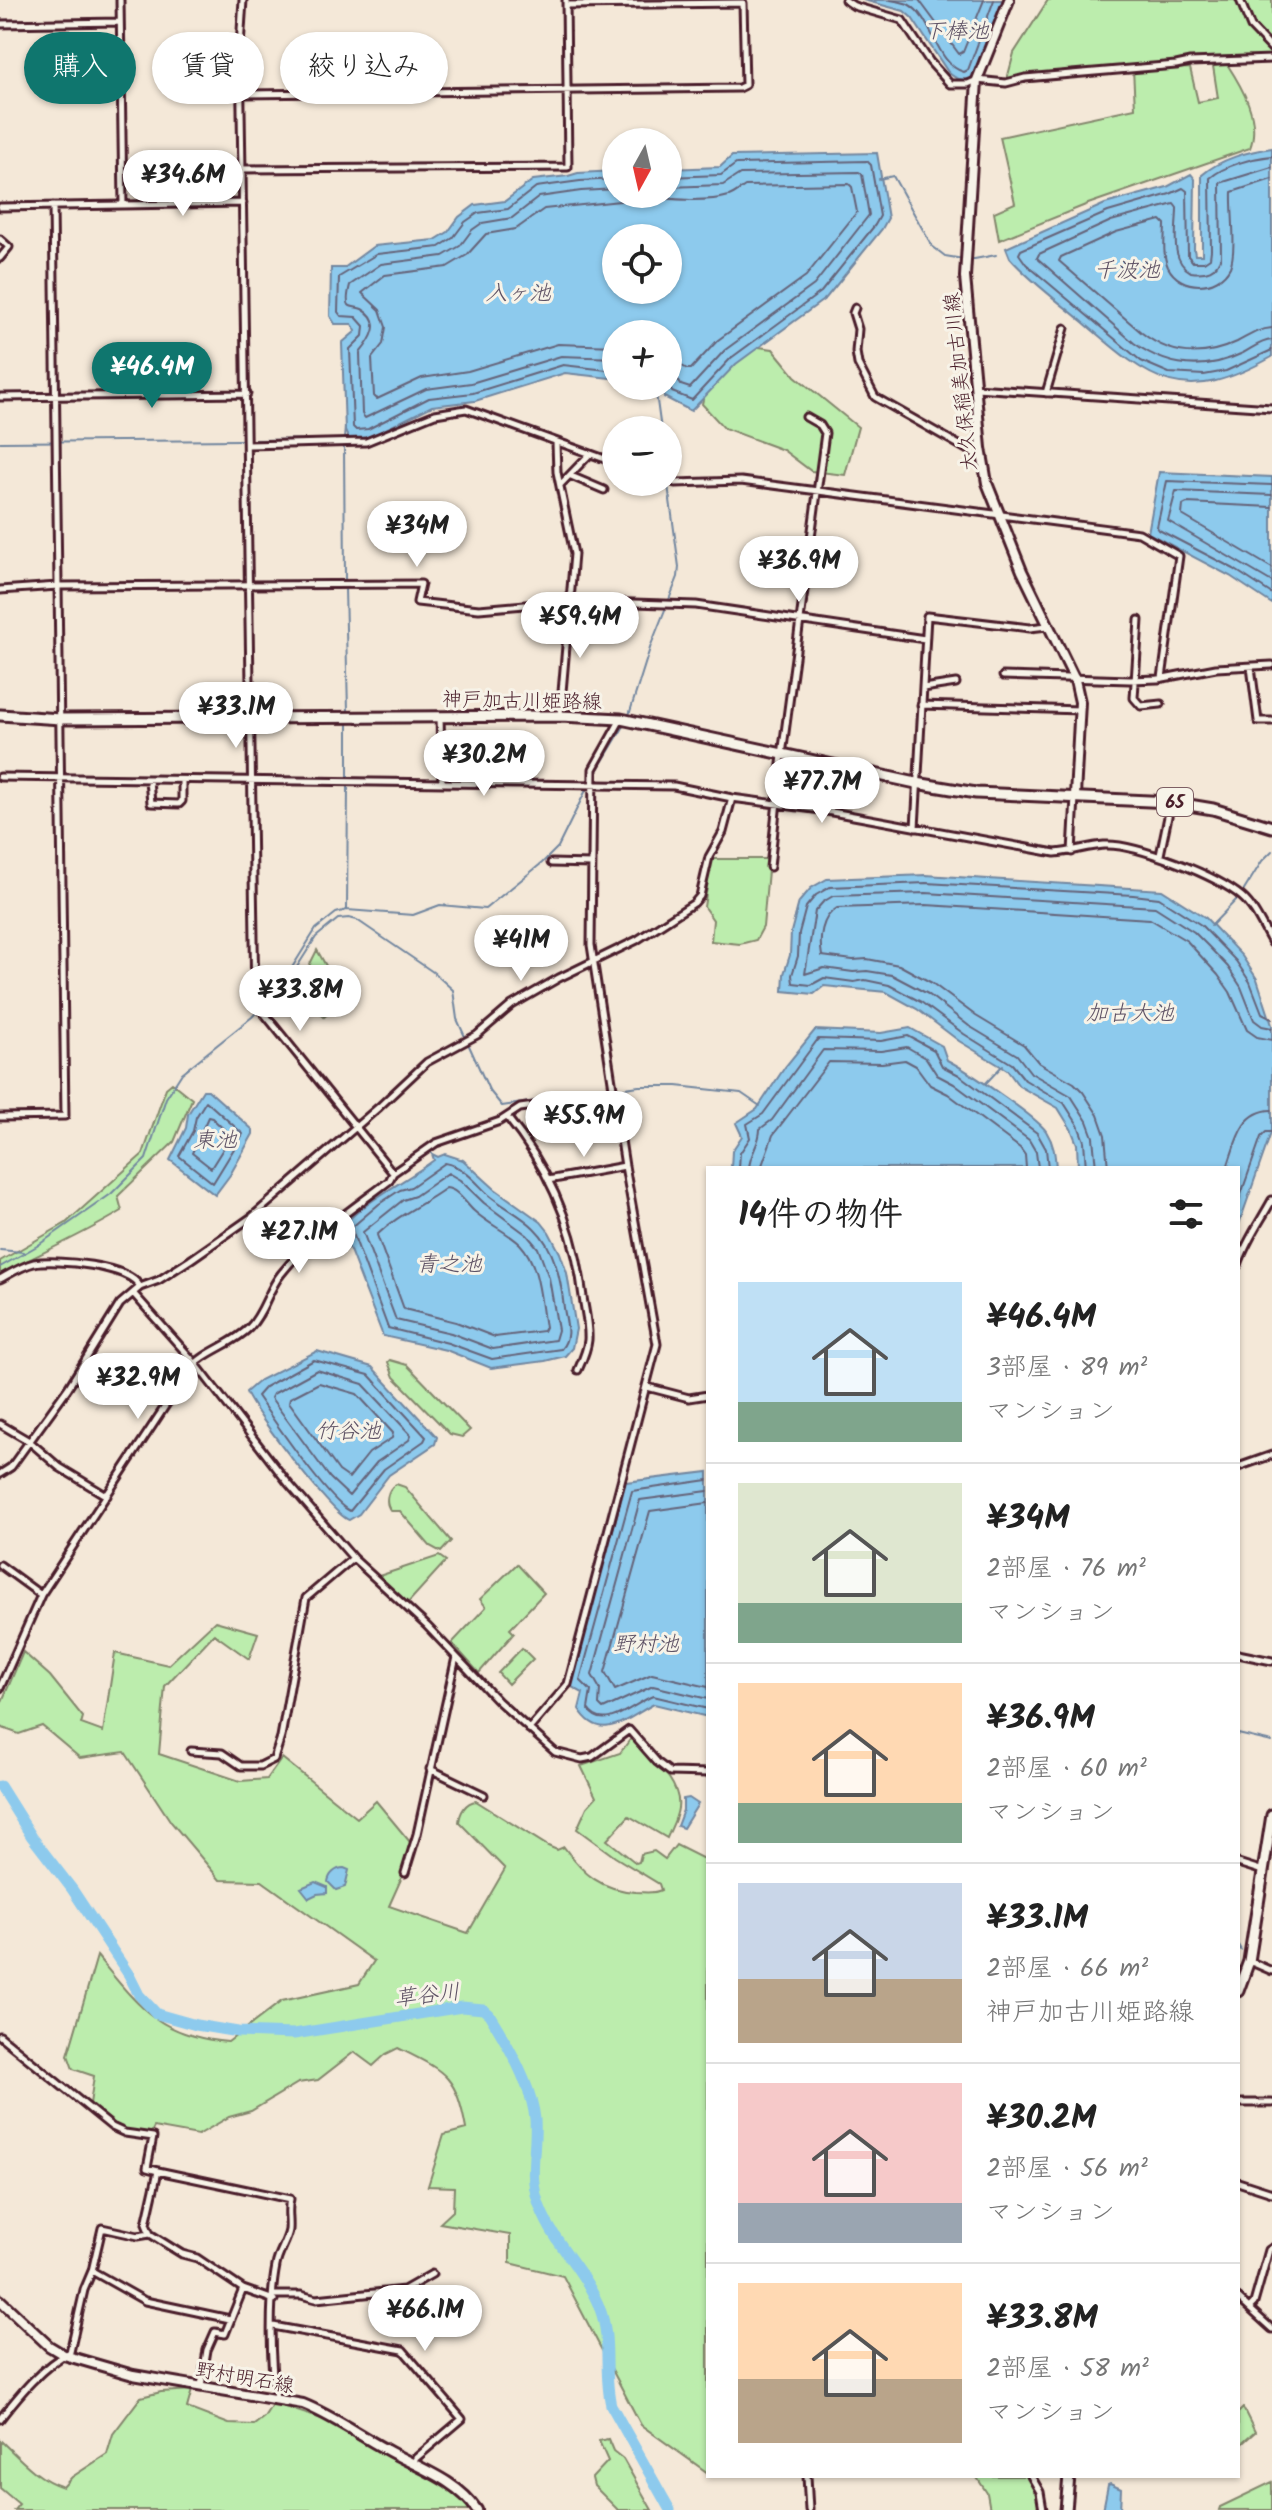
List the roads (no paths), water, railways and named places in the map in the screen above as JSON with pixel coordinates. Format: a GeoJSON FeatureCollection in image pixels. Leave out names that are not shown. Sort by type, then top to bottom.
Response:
{"type":"FeatureCollection","features":[{"type":"Feature","properties":{"kind":"main road","name":"大久保稲美加古川線"},"geometry":{"type":"LineString","coordinates":[[1009,0],[977,80],[965,265],[987,483],[1047,626],[1075,680],[1081,710],[1075,796]]}},
{"type":"Feature","properties":{"kind":"main road","name":"神戸加古川姫路線"},"geometry":{"type":"LineString","coordinates":[[0,715],[61,719],[560,716],[621,719],[916,783],[976,793],[1171,802],[1213,809],[1272,827]]}},
{"type":"Feature","properties":{"kind":"main road"},"geometry":{"type":"LineString","coordinates":[[1240,1986],[1249,1961],[1272,1815]]}},
{"type":"Feature","properties":{"kind":"main road","name":"野村明石線"},"geometry":{"type":"LineString","coordinates":[[0,2300],[49,2346],[64,2355],[116,2371],[276,2398],[325,2413],[452,2485],[477,2510]]}},
{"type":"Feature","properties":{"kind":"main road"},"geometry":{"type":"LineString","coordinates":[[1066,2510],[1069,2478]]}},
{"type":"Feature","properties":{"kind":"street"},"geometry":{"type":"LineString","coordinates":[[120,0],[123,205]]}},
{"type":"Feature","properties":{"kind":"street"},"geometry":{"type":"LineString","coordinates":[[241,32],[243,0]]}},
{"type":"Feature","properties":{"kind":"street"},"geometry":{"type":"LineString","coordinates":[[845,0],[854,6],[902,20],[930,62],[950,84],[968,84],[977,80],[1006,83],[1025,78],[1190,62],[1272,59]]}},
{"type":"Feature","properties":{"kind":"street"},"geometry":{"type":"LineString","coordinates":[[1240,0],[1251,27],[1272,49]]}},
{"type":"Feature","properties":{"kind":"street"},"geometry":{"type":"LineString","coordinates":[[243,169],[568,167],[567,89],[566,2],[743,3],[745,6],[743,87],[567,89],[264,94]]}},
{"type":"Feature","properties":{"kind":"street"},"geometry":{"type":"LineString","coordinates":[[0,24],[120,22]]}},
{"type":"Feature","properties":{"kind":"street"},"geometry":{"type":"LineString","coordinates":[[242,104],[255,1002],[393,1173]]}},
{"type":"Feature","properties":{"kind":"street"},"geometry":{"type":"LineString","coordinates":[[0,207],[243,203]]}},
{"type":"Feature","properties":{"kind":"street"},"geometry":{"type":"LineString","coordinates":[[0,1117],[65,1116],[53,206]]}},
{"type":"Feature","properties":{"kind":"street"},"geometry":{"type":"LineString","coordinates":[[0,239],[9,247],[0,258]]}},
{"type":"Feature","properties":{"kind":"street"},"geometry":{"type":"LineString","coordinates":[[855,308],[858,364],[875,397],[975,454],[982,453]]}},
{"type":"Feature","properties":{"kind":"street"},"geometry":{"type":"LineString","coordinates":[[1046,393],[1065,328]]}},
{"type":"Feature","properties":{"kind":"street"},"geometry":{"type":"LineString","coordinates":[[976,388],[1272,408]]}},
{"type":"Feature","properties":{"kind":"street"},"geometry":{"type":"LineString","coordinates":[[0,397],[247,394]]}},
{"type":"Feature","properties":{"kind":"street"},"geometry":{"type":"LineString","coordinates":[[248,445],[366,442],[435,414],[466,409],[602,459]]}},
{"type":"Feature","properties":{"kind":"street"},"geometry":{"type":"LineString","coordinates":[[770,867],[825,433],[820,425],[806,417]]}},
{"type":"Feature","properties":{"kind":"street"},"geometry":{"type":"LineString","coordinates":[[556,443],[560,485],[574,554],[560,716]]}},
{"type":"Feature","properties":{"kind":"street"},"geometry":{"type":"LineString","coordinates":[[560,485],[589,455]]}},
{"type":"Feature","properties":{"kind":"street"},"geometry":{"type":"LineString","coordinates":[[571,476],[602,489]]}},
{"type":"Feature","properties":{"kind":"street"},"geometry":{"type":"LineString","coordinates":[[682,483],[741,481],[1139,533],[1179,556],[1162,678]]}},
{"type":"Feature","properties":{"kind":"street"},"geometry":{"type":"LineString","coordinates":[[0,590],[58,586],[421,584],[417,602],[479,609],[571,601],[696,605],[925,639]]}},
{"type":"Feature","properties":{"kind":"street"},"geometry":{"type":"LineString","coordinates":[[915,828],[927,616],[1030,628],[1047,626]]}},
{"type":"Feature","properties":{"kind":"street"},"geometry":{"type":"LineString","coordinates":[[1139,620],[1135,702],[1141,706],[1161,704]]}},
{"type":"Feature","properties":{"kind":"street"},"geometry":{"type":"LineString","coordinates":[[1003,676],[1134,680],[1216,668],[1272,665]]}},
{"type":"Feature","properties":{"kind":"street"},"geometry":{"type":"LineString","coordinates":[[1251,667],[1258,721],[1272,721]]}},
{"type":"Feature","properties":{"kind":"street"},"geometry":{"type":"LineString","coordinates":[[923,688],[956,683]]}},
{"type":"Feature","properties":{"kind":"street"},"geometry":{"type":"LineString","coordinates":[[921,705],[1081,710]]}},
{"type":"Feature","properties":{"kind":"street"},"geometry":{"type":"LineString","coordinates":[[440,717],[442,783]]}},
{"type":"Feature","properties":{"kind":"street"},"geometry":{"type":"LineString","coordinates":[[529,1729],[568,1684],[657,1344],[592,963],[593,769],[621,719]]}},
{"type":"Feature","properties":{"kind":"street"},"geometry":{"type":"LineString","coordinates":[[0,777],[674,786],[1055,853],[1104,845],[1160,855],[1224,885],[1244,899],[1272,943]]}},
{"type":"Feature","properties":{"kind":"street"},"geometry":{"type":"LineString","coordinates":[[149,780],[151,803],[179,804],[182,801],[182,780]]}},
{"type":"Feature","properties":{"kind":"street"},"geometry":{"type":"LineString","coordinates":[[1072,852],[1075,796]]}},
{"type":"Feature","properties":{"kind":"street"},"geometry":{"type":"LineString","coordinates":[[0,1474],[11,1467],[68,1388],[120,1304],[132,1293],[159,1280],[235,1229],[356,1127],[427,1062],[468,1040],[512,1005],[637,940],[694,903],[700,896],[709,857],[723,832],[732,798]]}},
{"type":"Feature","properties":{"kind":"street"},"geometry":{"type":"LineString","coordinates":[[1160,855],[1171,802]]}},
{"type":"Feature","properties":{"kind":"street"},"geometry":{"type":"LineString","coordinates":[[551,863],[592,864]]}},
{"type":"Feature","properties":{"kind":"street"},"geometry":{"type":"LineString","coordinates":[[0,1688],[41,1595],[195,1363],[244,1333],[254,1323],[278,1277],[301,1250],[389,1181],[393,1173],[436,1143],[507,1117],[520,1108],[614,1092]]}},
{"type":"Feature","properties":{"kind":"street"},"geometry":{"type":"LineString","coordinates":[[507,1117],[537,1157],[570,1231],[579,1268],[588,1342],[578,1370]]}},
{"type":"Feature","properties":{"kind":"street"},"geometry":{"type":"LineString","coordinates":[[548,1180],[625,1166]]}},
{"type":"Feature","properties":{"kind":"street"},"geometry":{"type":"LineString","coordinates":[[1240,1259],[1247,1240],[1254,1234],[1272,1200]]}},
{"type":"Feature","properties":{"kind":"street"},"geometry":{"type":"LineString","coordinates":[[0,1279],[36,1262],[73,1263],[121,1272],[138,1281],[140,1287]]}},
{"type":"Feature","properties":{"kind":"street"},"geometry":{"type":"LineString","coordinates":[[132,1293],[195,1363],[288,1483],[353,1558],[456,1656],[498,1701],[555,1752],[582,1759],[592,1757],[629,1730],[670,1772],[706,1773]]}},
{"type":"Feature","properties":{"kind":"street"},"geometry":{"type":"LineString","coordinates":[[647,1387],[689,1398],[706,1395]]}},
{"type":"Feature","properties":{"kind":"street"},"geometry":{"type":"LineString","coordinates":[[0,1424],[29,1441],[59,1467],[107,1496]]}},
{"type":"Feature","properties":{"kind":"street"},"geometry":{"type":"LineString","coordinates":[[1240,1466],[1272,1455]]}},
{"type":"Feature","properties":{"kind":"street"},"geometry":{"type":"LineString","coordinates":[[191,1751],[222,1753],[241,1766],[260,1766],[274,1759],[281,1737],[306,1598],[353,1558]]}},
{"type":"Feature","properties":{"kind":"street"},"geometry":{"type":"LineString","coordinates":[[0,1565],[41,1595]]}},
{"type":"Feature","properties":{"kind":"street"},"geometry":{"type":"LineString","coordinates":[[1240,1654],[1272,1661]]}},
{"type":"Feature","properties":{"kind":"street"},"geometry":{"type":"LineString","coordinates":[[405,1873],[417,1834],[456,1656]]}},
{"type":"Feature","properties":{"kind":"street"},"geometry":{"type":"LineString","coordinates":[[430,1769],[484,1795]]}},
{"type":"Feature","properties":{"kind":"street"},"geometry":{"type":"LineString","coordinates":[[1240,1864],[1264,1871]]}},
{"type":"Feature","properties":{"kind":"street"},"geometry":{"type":"LineString","coordinates":[[1249,1961],[1272,1971]]}},
{"type":"Feature","properties":{"kind":"street"},"geometry":{"type":"LineString","coordinates":[[0,2036],[112,2127],[125,2133],[153,2137],[147,2168],[290,2199],[287,2214],[289,2230],[276,2266],[271,2367],[276,2398]]}},
{"type":"Feature","properties":{"kind":"street"},"geometry":{"type":"LineString","coordinates":[[1240,2103],[1272,2103]]}},
{"type":"Feature","properties":{"kind":"street"},"geometry":{"type":"LineString","coordinates":[[158,2171],[146,2224],[150,2234],[182,2254],[197,2258],[243,2289],[274,2297],[301,2295],[316,2299],[404,2290],[432,2274]]}},
{"type":"Feature","properties":{"kind":"street"},"geometry":{"type":"LineString","coordinates":[[1240,2183],[1272,2193]]}},
{"type":"Feature","properties":{"kind":"street"},"geometry":{"type":"LineString","coordinates":[[0,2419],[20,2393],[70,2352],[102,2228],[138,2236],[150,2234]]}},
{"type":"Feature","properties":{"kind":"street"},"geometry":{"type":"LineString","coordinates":[[1249,2308],[1254,2303],[1272,2248]]}},
{"type":"Feature","properties":{"kind":"street"},"geometry":{"type":"LineString","coordinates":[[92,2271],[145,2301],[230,2319]]}},
{"type":"Feature","properties":{"kind":"street"},"geometry":{"type":"LineString","coordinates":[[201,2386],[207,2350],[215,2332],[225,2334],[243,2289]]}},
{"type":"Feature","properties":{"kind":"street"},"geometry":{"type":"LineString","coordinates":[[1240,2300],[1272,2329]]}},
{"type":"Feature","properties":{"kind":"street"},"geometry":{"type":"LineString","coordinates":[[273,2326],[403,2350],[462,2419],[413,2464]]}},
{"type":"Feature","properties":{"kind":"street"},"geometry":{"type":"LineString","coordinates":[[807,2478],[809,2510]]}},
{"type":"Feature","properties":{"kind":"street"},"geometry":{"type":"LineString","coordinates":[[1032,2478],[1040,2492],[1043,2510]]}},
{"type":"Feature","properties":{"kind":"water","name":"下棒池"},"geometry":{"type":"Polygon","coordinates":[[[863,0],[1003,0],[974,77],[964,80],[948,72],[904,11],[863,0]]]}},
{"type":"Feature","properties":{"kind":"water","name":"千波池"},"geometry":{"type":"Polygon","coordinates":[[[1272,148],[1272,357],[1241,372],[1215,381],[1192,384],[1170,381],[1150,373],[1108,343],[1036,283],[1010,258],[1006,248],[1105,204],[1167,187],[1191,174],[1195,179],[1194,249],[1195,255],[1202,255],[1202,175],[1217,164],[1235,157],[1272,148]]]}},
{"type":"Feature","properties":{"kind":"water","name":"入ヶ池"},"geometry":{"type":"Polygon","coordinates":[[[877,153],[888,218],[826,298],[736,364],[691,411],[670,400],[682,400],[682,320],[602,320],[602,377],[565,373],[475,401],[432,406],[370,437],[349,440],[345,431],[342,343],[356,331],[352,324],[335,324],[330,316],[331,268],[344,268],[374,246],[435,240],[448,232],[459,217],[475,205],[505,201],[533,180],[602,172],[602,208],[682,208],[682,168],[720,167],[732,156],[877,153]]]}},
{"type":"Feature","properties":{"kind":"water"},"geometry":{"type":"Polygon","coordinates":[[[1159,472],[1272,477],[1272,604],[1230,576],[1148,533],[1159,472]]]}},
{"type":"Feature","properties":{"kind":"water","name":"加古大池"},"geometry":{"type":"Polygon","coordinates":[[[926,875],[1162,890],[1206,918],[1242,956],[1257,979],[1272,1025],[1272,1130],[1240,1221],[1240,1166],[1078,1166],[1077,1144],[1058,1108],[1019,1086],[1007,1070],[959,1041],[917,1009],[886,992],[824,986],[814,994],[783,991],[791,932],[799,902],[811,888],[827,879],[926,875]]]}},
{"type":"Feature","properties":{"kind":"water"},"geometry":{"type":"Polygon","coordinates":[[[910,1028],[942,1046],[947,1060],[999,1093],[1046,1131],[1055,1154],[1056,1166],[731,1166],[732,1151],[742,1136],[736,1123],[757,1109],[815,1030],[881,1033],[910,1028]]]}},
{"type":"Feature","properties":{"kind":"water","name":"東池"},"geometry":{"type":"Polygon","coordinates":[[[203,1090],[208,1090],[253,1130],[230,1175],[215,1195],[170,1160],[186,1128],[188,1114],[203,1090]]]}},
{"type":"Feature","properties":{"kind":"water","name":"青之池"},"geometry":{"type":"Polygon","coordinates":[[[432,1154],[438,1157],[445,1154],[463,1160],[495,1189],[541,1222],[549,1232],[567,1273],[576,1329],[572,1348],[565,1356],[491,1368],[446,1350],[383,1336],[341,1227],[375,1199],[434,1160],[432,1154]]]}},
{"type":"Feature","properties":{"kind":"water","name":"竹谷池"},"geometry":{"type":"Polygon","coordinates":[[[317,1351],[372,1367],[437,1437],[435,1444],[389,1475],[359,1514],[349,1520],[340,1514],[294,1461],[246,1392],[260,1380],[317,1351]]]}},
{"type":"Feature","properties":{"kind":"water","name":"野村池"},"geometry":{"type":"Polygon","coordinates":[[[706,1472],[706,1717],[654,1704],[614,1725],[596,1725],[579,1709],[583,1693],[570,1686],[626,1482],[706,1472]]]}},
{"type":"Feature","properties":{"kind":"water"},"geometry":{"type":"Polygon","coordinates":[[[689,1798],[698,1804],[683,1828],[677,1826],[683,1799],[689,1798]]]}},
{"type":"Feature","properties":{"kind":"water"},"geometry":{"type":"Polygon","coordinates":[[[336,1870],[349,1870],[345,1887],[336,1890],[328,1882],[329,1879],[336,1870]]]}},
{"type":"Feature","properties":{"kind":"water"},"geometry":{"type":"Polygon","coordinates":[[[315,1882],[327,1887],[327,1893],[309,1898],[301,1888],[315,1882]]]}},
{"type":"Feature","properties":{"kind":"water"},"geometry":{"type":"Polygon","coordinates":[[[1110,2484],[1121,2489],[1120,2510],[1103,2510],[1110,2484]]]}},
{"type":"Feature","properties":{"kind":"waterway"},"geometry":{"type":"LineString","coordinates":[[879,179],[893,176],[932,246],[945,256],[963,259]]}},
{"type":"Feature","properties":{"kind":"waterway"},"geometry":{"type":"LineString","coordinates":[[969,260],[996,255]]}},
{"type":"Feature","properties":{"kind":"waterway"},"geometry":{"type":"LineString","coordinates":[[657,400],[659,416]]}},
{"type":"Feature","properties":{"kind":"waterway"},"geometry":{"type":"LineString","coordinates":[[253,440],[344,439],[345,427]]}},
{"type":"Feature","properties":{"kind":"waterway"},"geometry":{"type":"LineString","coordinates":[[0,442],[242,440]]}},
{"type":"Feature","properties":{"kind":"waterway"},"geometry":{"type":"LineString","coordinates":[[344,447],[345,579]]}},
{"type":"Feature","properties":{"kind":"waterway"},"geometry":{"type":"LineString","coordinates":[[629,715],[651,645],[678,577],[669,496]]}},
{"type":"Feature","properties":{"kind":"waterway"},"geometry":{"type":"LineString","coordinates":[[345,588],[348,711]]}},
{"type":"Feature","properties":{"kind":"waterway"},"geometry":{"type":"LineString","coordinates":[[348,722],[348,779]]}},
{"type":"Feature","properties":{"kind":"waterway"},"geometry":{"type":"LineString","coordinates":[[595,774],[624,726]]}},
{"type":"Feature","properties":{"kind":"waterway"},"geometry":{"type":"LineString","coordinates":[[347,909],[348,785]]}},
{"type":"Feature","properties":{"kind":"waterway"},"geometry":{"type":"LineString","coordinates":[[283,982],[316,929],[336,913],[347,910],[413,915],[440,905],[485,909],[558,847],[587,788]]}},
{"type":"Feature","properties":{"kind":"waterway"},"geometry":{"type":"LineString","coordinates":[[1243,892],[1272,851]]}},
{"type":"Feature","properties":{"kind":"waterway"},"geometry":{"type":"LineString","coordinates":[[1211,926],[1238,898]]}},
{"type":"Feature","properties":{"kind":"waterway"},"geometry":{"type":"LineString","coordinates":[[0,1267],[37,1246],[111,1194],[146,1159],[166,1098],[182,1073],[252,1017],[290,978],[316,937],[338,919],[357,920],[433,972],[453,990],[457,1019],[489,1090],[502,1106],[639,1086],[677,1086],[741,1093],[760,1106]]}},
{"type":"Feature","properties":{"kind":"waterway"},"geometry":{"type":"LineString","coordinates":[[986,1083],[1003,1065]]}},
{"type":"Feature","properties":{"kind":"waterway"},"geometry":{"type":"LineString","coordinates":[[0,1250],[23,1252]]}},
{"type":"Feature","properties":{"kind":"waterway"},"geometry":{"type":"LineString","coordinates":[[1240,1734],[1272,1742]]}},
{"type":"Feature","properties":{"kind":"waterway","name":"草谷川"},"geometry":{"type":"LineString","coordinates":[[0,1786],[32,1837],[72,1889],[139,1995],[157,2014],[238,2032],[294,2034],[462,2007],[483,2009],[489,2014],[517,2065],[533,2106],[537,2198],[558,2241],[586,2281],[604,2321],[611,2405],[670,2510]]}}]}
